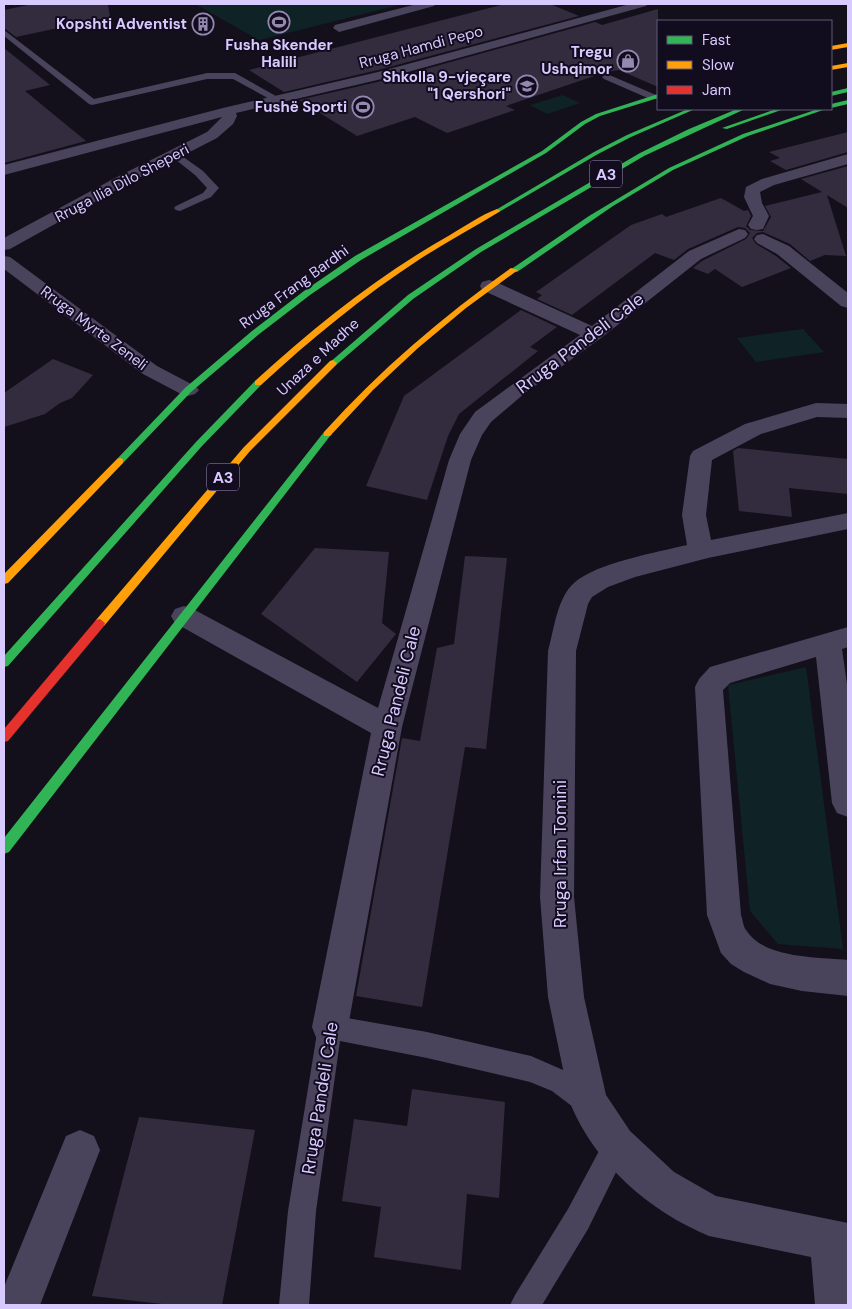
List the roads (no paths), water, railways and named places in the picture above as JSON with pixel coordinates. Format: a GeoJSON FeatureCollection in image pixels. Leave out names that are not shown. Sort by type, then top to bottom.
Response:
{"type":"FeatureCollection","features":[{"type":"Feature","properties":{"kind":"main road"},"geometry":{"type":"LineString","coordinates":[[832,48],[848,45]]}},
{"type":"Feature","properties":{"kind":"main road"},"geometry":{"type":"LineString","coordinates":[[832,58],[848,55]]}},
{"type":"Feature","properties":{"kind":"main road"},"geometry":{"type":"LineString","coordinates":[[832,68],[848,65]]}},
{"type":"Feature","properties":{"kind":"main road"},"geometry":{"type":"LineString","coordinates":[[832,83],[848,79]]}},
{"type":"Feature","properties":{"kind":"main road"},"geometry":{"type":"LineString","coordinates":[[832,94],[848,90]]}},
{"type":"Feature","properties":{"kind":"main road","name":"Rruga Frang Bardhi"},"geometry":{"type":"LineString","coordinates":[[4,580],[188,390],[255,333],[358,258],[544,152],[583,123],[598,115],[656,96]]}},
{"type":"Feature","properties":{"kind":"main road"},"geometry":{"type":"LineString","coordinates":[[832,106],[848,102]]}},
{"type":"Feature","properties":{"kind":"main road","name":"Unaza e Madhe"},"geometry":{"type":"LineString","coordinates":[[4,663],[160,487],[256,385],[289,354],[360,298],[418,257],[596,153],[654,124],[689,110]]}},
{"type":"Feature","properties":{"kind":"main road","name":"Unaza e Madhe"},"geometry":{"type":"LineString","coordinates":[[4,737],[202,502],[287,405],[338,356],[379,321],[424,287],[477,252],[644,151],[718,117],[739,110]]}},
{"type":"Feature","properties":{"kind":"main road"},"geometry":{"type":"LineString","coordinates":[[611,185],[670,152],[778,110]]}},
{"type":"Feature","properties":{"kind":"main road"},"geometry":{"type":"LineString","coordinates":[[4,848],[184,616],[245,534],[343,414],[414,345],[489,286],[671,170],[737,139],[820,110]]}},
{"type":"Feature","properties":{"kind":"main road"},"geometry":{"type":"LineString","coordinates":[[452,237],[470,213],[596,140],[634,121]]}},
{"type":"Feature","properties":{"kind":"main road"},"geometry":{"type":"LineString","coordinates":[[549,222],[572,208]]}},
{"type":"Feature","properties":{"kind":"main road"},"geometry":{"type":"LineString","coordinates":[[477,252],[516,243]]}},
{"type":"Feature","properties":{"kind":"street"},"geometry":{"type":"LineString","coordinates":[[339,28],[430,4]]}},
{"type":"Feature","properties":{"kind":"street","name":"Rruga Hamdi Pepo"},"geometry":{"type":"LineString","coordinates":[[4,170],[228,111],[382,75],[642,4]]}},
{"type":"Feature","properties":{"kind":"street"},"geometry":{"type":"LineString","coordinates":[[580,10],[596,16]]}},
{"type":"Feature","properties":{"kind":"street","name":"Rruga Ilia Dilo Sheperi"},"geometry":{"type":"LineString","coordinates":[[4,246],[222,128],[230,116],[228,111]]}},
{"type":"Feature","properties":{"kind":"street"},"geometry":{"type":"LineString","coordinates":[[848,159],[768,182],[752,190],[751,194],[761,216],[753,233],[783,250],[848,302]]}},
{"type":"Feature","properties":{"kind":"street","name":"Rruga Pandeli Cale"},"geometry":{"type":"LineString","coordinates":[[330,1027],[387,727],[460,460],[471,434],[483,417],[518,389],[594,334],[695,255],[753,233]]}},
{"type":"Feature","properties":{"kind":"street","name":"Rruga Myrte Zeneli"},"geometry":{"type":"LineString","coordinates":[[4,261],[150,370],[188,390]]}},
{"type":"Feature","properties":{"kind":"street"},"geometry":{"type":"LineString","coordinates":[[489,286],[594,334]]}},
{"type":"Feature","properties":{"kind":"street"},"geometry":{"type":"LineString","coordinates":[[701,551],[694,515],[701,456],[753,430],[807,412],[816,410],[848,411]]}},
{"type":"Feature","properties":{"kind":"street","name":"Rruga Irfan Tomini"},"geometry":{"type":"LineString","coordinates":[[837,1305],[839,1243],[709,1215],[660,1186],[616,1145],[589,1103],[566,996],[557,896],[562,651],[572,614],[584,589],[614,573],[701,551],[848,521]]}},
{"type":"Feature","properties":{"kind":"street"},"geometry":{"type":"LineString","coordinates":[[184,616],[387,727]]}},
{"type":"Feature","properties":{"kind":"street"},"geometry":{"type":"LineString","coordinates":[[848,803],[838,640],[720,675],[709,687],[724,915],[733,940],[755,960],[783,970],[848,978]]}},
{"type":"Feature","properties":{"kind":"street"},"geometry":{"type":"LineString","coordinates":[[18,1305],[80,1150]]}},
{"type":"Feature","properties":{"kind":"lane"},"geometry":{"type":"LineString","coordinates":[[4,32],[92,102],[222,74],[236,76],[278,100]]}},
{"type":"Feature","properties":{"kind":"lane"},"geometry":{"type":"LineString","coordinates":[[607,77],[656,96]]}},
{"type":"Feature","properties":{"kind":"lane"},"geometry":{"type":"LineString","coordinates":[[175,154],[199,173],[213,188],[207,195],[180,208]]}},
{"type":"Feature","properties":{"kind":"lane"},"geometry":{"type":"LineString","coordinates":[[330,1027],[427,1044],[530,1069],[561,1082],[589,1103]]}},
{"type":"Feature","properties":{"kind":"lane","name":"Rruga Pandeli Cale"},"geometry":{"type":"LineString","coordinates":[[294,1305],[302,1211],[330,1027]]}},
{"type":"Feature","properties":{"kind":"lane"},"geometry":{"type":"LineString","coordinates":[[524,1305],[578,1219],[616,1145]]}},
{"type":"Feature","properties":{"kind":"place","name":"Fusha Skender Halili"},"geometry":{"type":"Point","coordinates":[279,22]}},
{"type":"Feature","properties":{"kind":"place","name":"Kopshti Adventist"},"geometry":{"type":"Point","coordinates":[203,24]}},
{"type":"Feature","properties":{"kind":"place","name":"Tregu Ushqimor"},"geometry":{"type":"Point","coordinates":[628,61]}},
{"type":"Feature","properties":{"kind":"place","name":"Shkolla 9-vjeçare \"1 Qershori\""},"geometry":{"type":"Point","coordinates":[527,86]}},
{"type":"Feature","properties":{"kind":"place","name":"Fushë Sporti"},"geometry":{"type":"Point","coordinates":[363,107]}}]}
